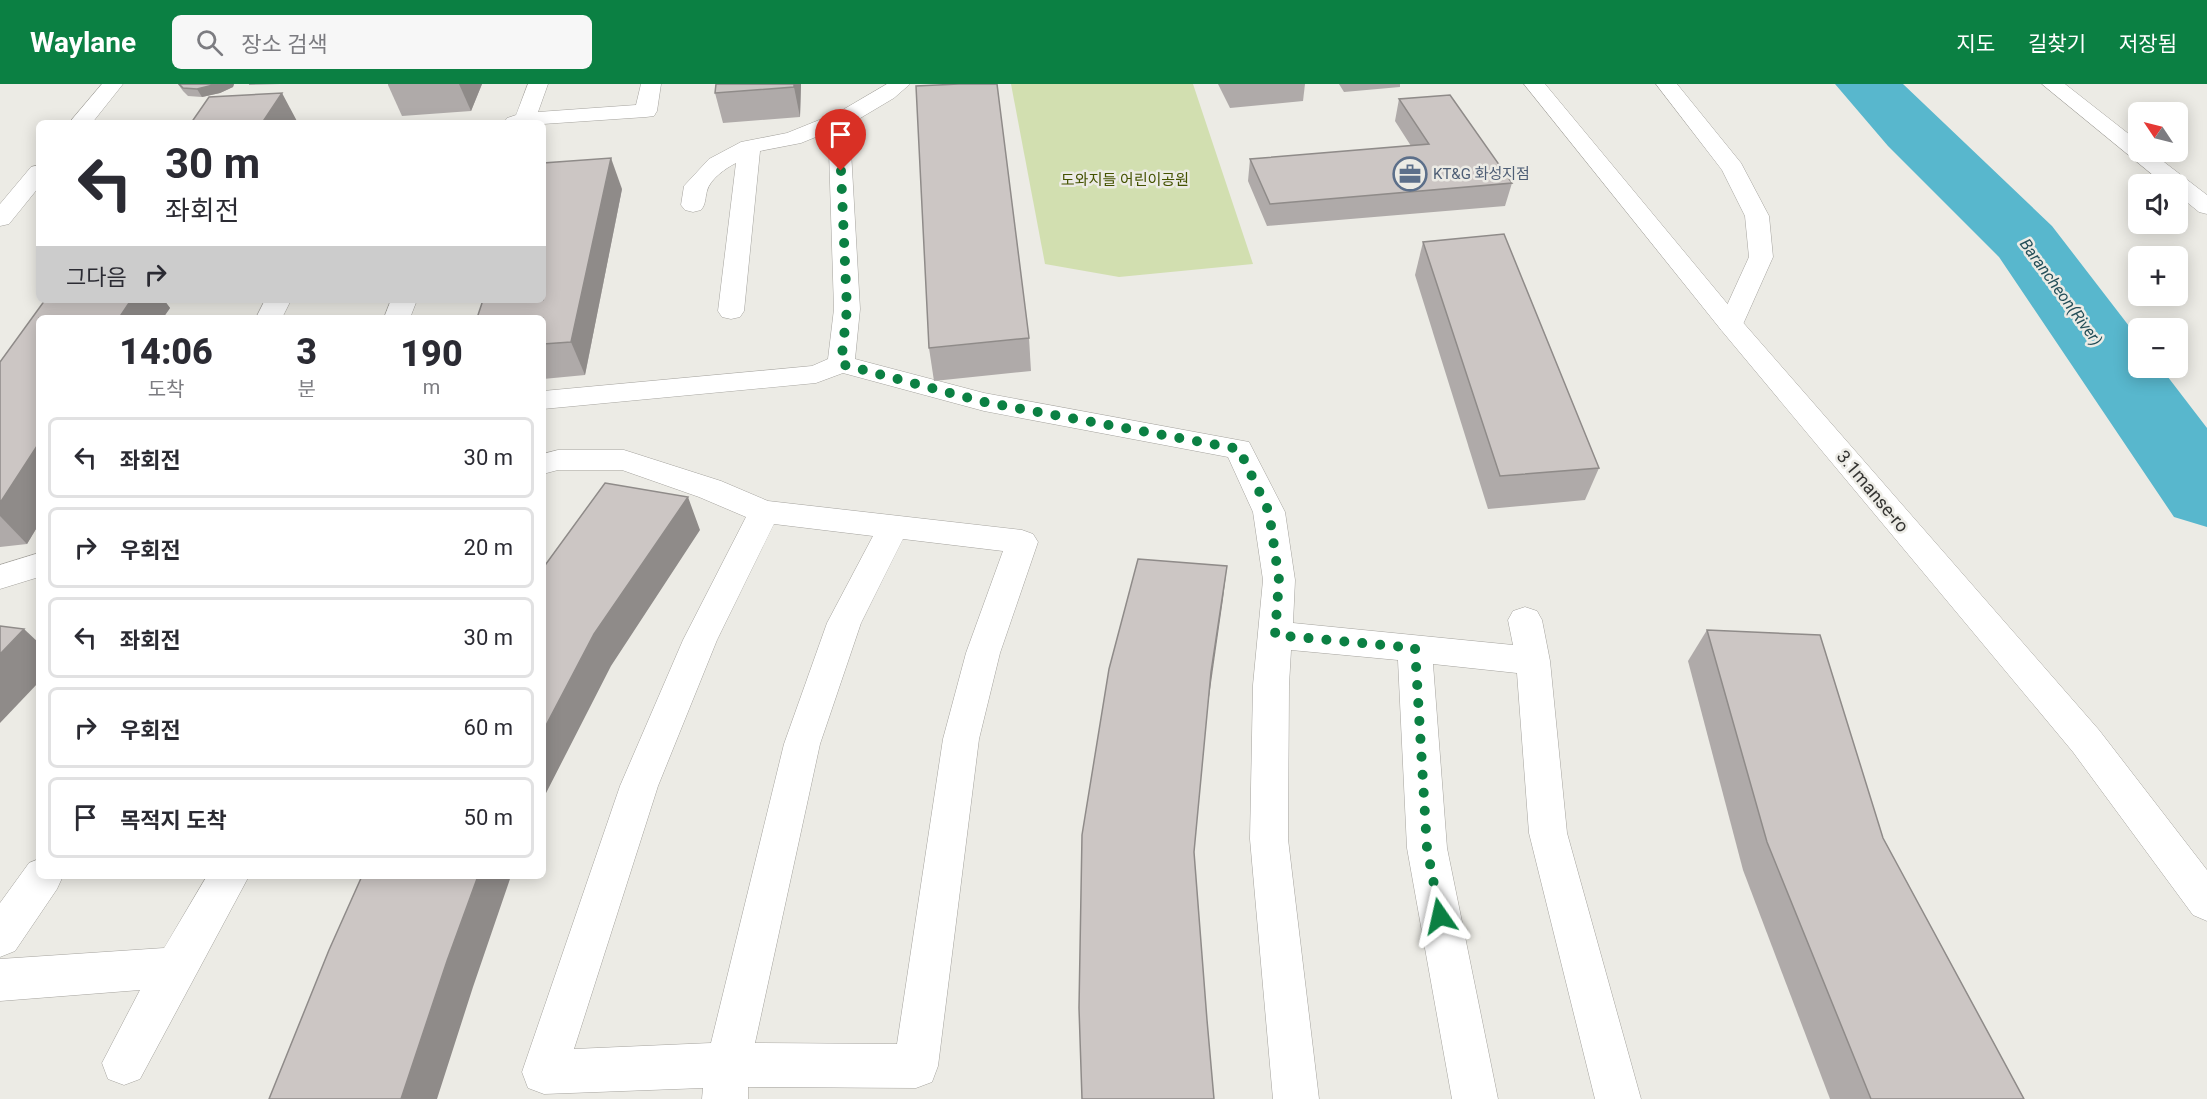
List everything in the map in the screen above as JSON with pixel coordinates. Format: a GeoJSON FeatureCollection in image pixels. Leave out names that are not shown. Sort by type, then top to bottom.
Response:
{"type":"FeatureCollection","features":[{"type":"Feature","properties":{"kind":"street"},"geometry":{"type":"LineString","coordinates":[[83,120],[113,84]]}},
{"type":"Feature","properties":{"kind":"street"},"geometry":{"type":"LineString","coordinates":[[520,120],[538,84]]}},
{"type":"Feature","properties":{"kind":"street"},"geometry":{"type":"LineString","coordinates":[[533,120],[646,111],[651,84]]}},
{"type":"Feature","properties":{"kind":"street"},"geometry":{"type":"LineString","coordinates":[[693,205],[696,186],[717,164],[749,147],[793,138],[847,117],[900,84]]}},
{"type":"Feature","properties":{"kind":"street","name":"3.1manse-ro"},"geometry":{"type":"LineString","coordinates":[[1534,84],[1731,325],[2086,741],[2207,902]]}},
{"type":"Feature","properties":{"kind":"street"},"geometry":{"type":"LineString","coordinates":[[1666,84],[1733,168],[1757,216],[1761,257],[1731,325]]}},
{"type":"Feature","properties":{"kind":"street"},"geometry":{"type":"LineString","coordinates":[[2052,84],[2207,207]]}},
{"type":"Feature","properties":{"kind":"street"},"geometry":{"type":"LineString","coordinates":[[841,364],[847,309],[840,151],[847,117]]}},
{"type":"Feature","properties":{"kind":"street"},"geometry":{"type":"LineString","coordinates":[[731,311],[749,147]]}},
{"type":"Feature","properties":{"kind":"street"},"geometry":{"type":"LineString","coordinates":[[0,219],[36,176]]}},
{"type":"Feature","properties":{"kind":"street"},"geometry":{"type":"LineString","coordinates":[[546,400],[816,374],[841,364],[984,402],[1239,449],[1269,512],[1279,580],[1271,685],[1269,839],[1296,1099]]}},
{"type":"Feature","properties":{"kind":"street"},"geometry":{"type":"LineString","coordinates":[[546,463],[558,460],[624,460],[710,489],[764,512],[1022,542],[983,653],[961,740],[916,1066],[726,1082],[544,1071],[639,786],[700,640],[764,512]]}},
{"type":"Feature","properties":{"kind":"street"},"geometry":{"type":"LineString","coordinates":[[726,1082],[802,744],[844,623],[894,526]]}},
{"type":"Feature","properties":{"kind":"street"},"geometry":{"type":"LineString","coordinates":[[0,577],[36,566]]}},
{"type":"Feature","properties":{"kind":"street"},"geometry":{"type":"LineString","coordinates":[[1524,620],[1533,661],[1548,833],[1618,1099]]}},
{"type":"Feature","properties":{"kind":"street"},"geometry":{"type":"LineString","coordinates":[[1275,635],[1533,661]]}},
{"type":"Feature","properties":{"kind":"street"},"geometry":{"type":"LineString","coordinates":[[1415,648],[1427,848],[1475,1099]]}},
{"type":"Feature","properties":{"kind":"street"},"geometry":{"type":"LineString","coordinates":[[0,937],[42,879]]}},
{"type":"Feature","properties":{"kind":"street"},"geometry":{"type":"LineString","coordinates":[[124,1063],[227,879]]}},
{"type":"Feature","properties":{"kind":"street"},"geometry":{"type":"LineString","coordinates":[[0,980],[176,967]]}},
{"type":"Feature","properties":{"kind":"green space","name":"도와지들 어린이공원"},"geometry":{"type":"Polygon","coordinates":[[[1011,84],[1193,84],[1253,264],[1119,277],[1045,264],[1011,84]]]}},
{"type":"Feature","properties":{"kind":"building"},"geometry":{"type":"Polygon","coordinates":[[[179,84],[217,84],[197,89],[183,88],[179,84]]]}},
{"type":"Feature","properties":{"kind":"building"},"geometry":{"type":"Polygon","coordinates":[[[716,84],[794,84],[794,87],[715,93],[716,84]]]}},
{"type":"Feature","properties":{"kind":"building"},"geometry":{"type":"Polygon","coordinates":[[[997,84],[1029,338],[929,348],[916,86],[997,84]]]}},
{"type":"Feature","properties":{"kind":"building"},"geometry":{"type":"Polygon","coordinates":[[[282,93],[264,120],[193,120],[209,97],[282,93]]]}},
{"type":"Feature","properties":{"kind":"building"},"geometry":{"type":"Polygon","coordinates":[[[1450,95],[1512,183],[1270,204],[1250,159],[1429,144],[1399,99],[1450,95]]]}},
{"type":"Feature","properties":{"kind":"building"},"geometry":{"type":"Polygon","coordinates":[[[611,158],[571,342],[546,344],[546,315],[478,315],[482,303],[546,303],[546,163],[611,158]]]}},
{"type":"Feature","properties":{"kind":"building"},"geometry":{"type":"Polygon","coordinates":[[[1504,234],[1599,468],[1500,476],[1423,242],[1504,234]]]}},
{"type":"Feature","properties":{"kind":"building"},"geometry":{"type":"Polygon","coordinates":[[[43,303],[129,303],[121,315],[36,315],[36,448],[0,503],[0,362],[43,303]]]}},
{"type":"Feature","properties":{"kind":"building"},"geometry":{"type":"Polygon","coordinates":[[[605,483],[688,497],[594,634],[546,725],[546,564],[605,483]]]}},
{"type":"Feature","properties":{"kind":"building"},"geometry":{"type":"Polygon","coordinates":[[[1138,559],[1227,566],[1211,672],[1194,852],[1214,1099],[1082,1099],[1079,1008],[1082,835],[1109,669],[1138,559]]]}},
{"type":"Feature","properties":{"kind":"building"},"geometry":{"type":"Polygon","coordinates":[[[0,626],[24,629],[0,654],[0,626]]]}},
{"type":"Feature","properties":{"kind":"building"},"geometry":{"type":"Polygon","coordinates":[[[1707,630],[1820,635],[1883,838],[2024,1099],[1871,1099],[1767,842],[1707,630]]]}},
{"type":"Feature","properties":{"kind":"building"},"geometry":{"type":"Polygon","coordinates":[[[361,879],[477,879],[401,1099],[269,1099],[329,950],[361,879]]]}},
{"type":"Feature","properties":{"kind":"waterway","name":"Barancheon(River)"},"geometry":{"type":"LineString","coordinates":[[1867,84],[1912,132],[2026,242],[2207,494]]}},
{"type":"Feature","properties":{"kind":"place","name":"KT&G 화성지점"},"geometry":{"type":"Point","coordinates":[1410,174]}},
{"type":"Feature","properties":{"kind":"route"},"geometry":{"type":"LineString","coordinates":[[841,171],[847,309],[841,364],[984,402],[1239,449],[1269,512],[1279,580],[1275,635],[1415,648],[1427,848],[1440,916]]}}]}
